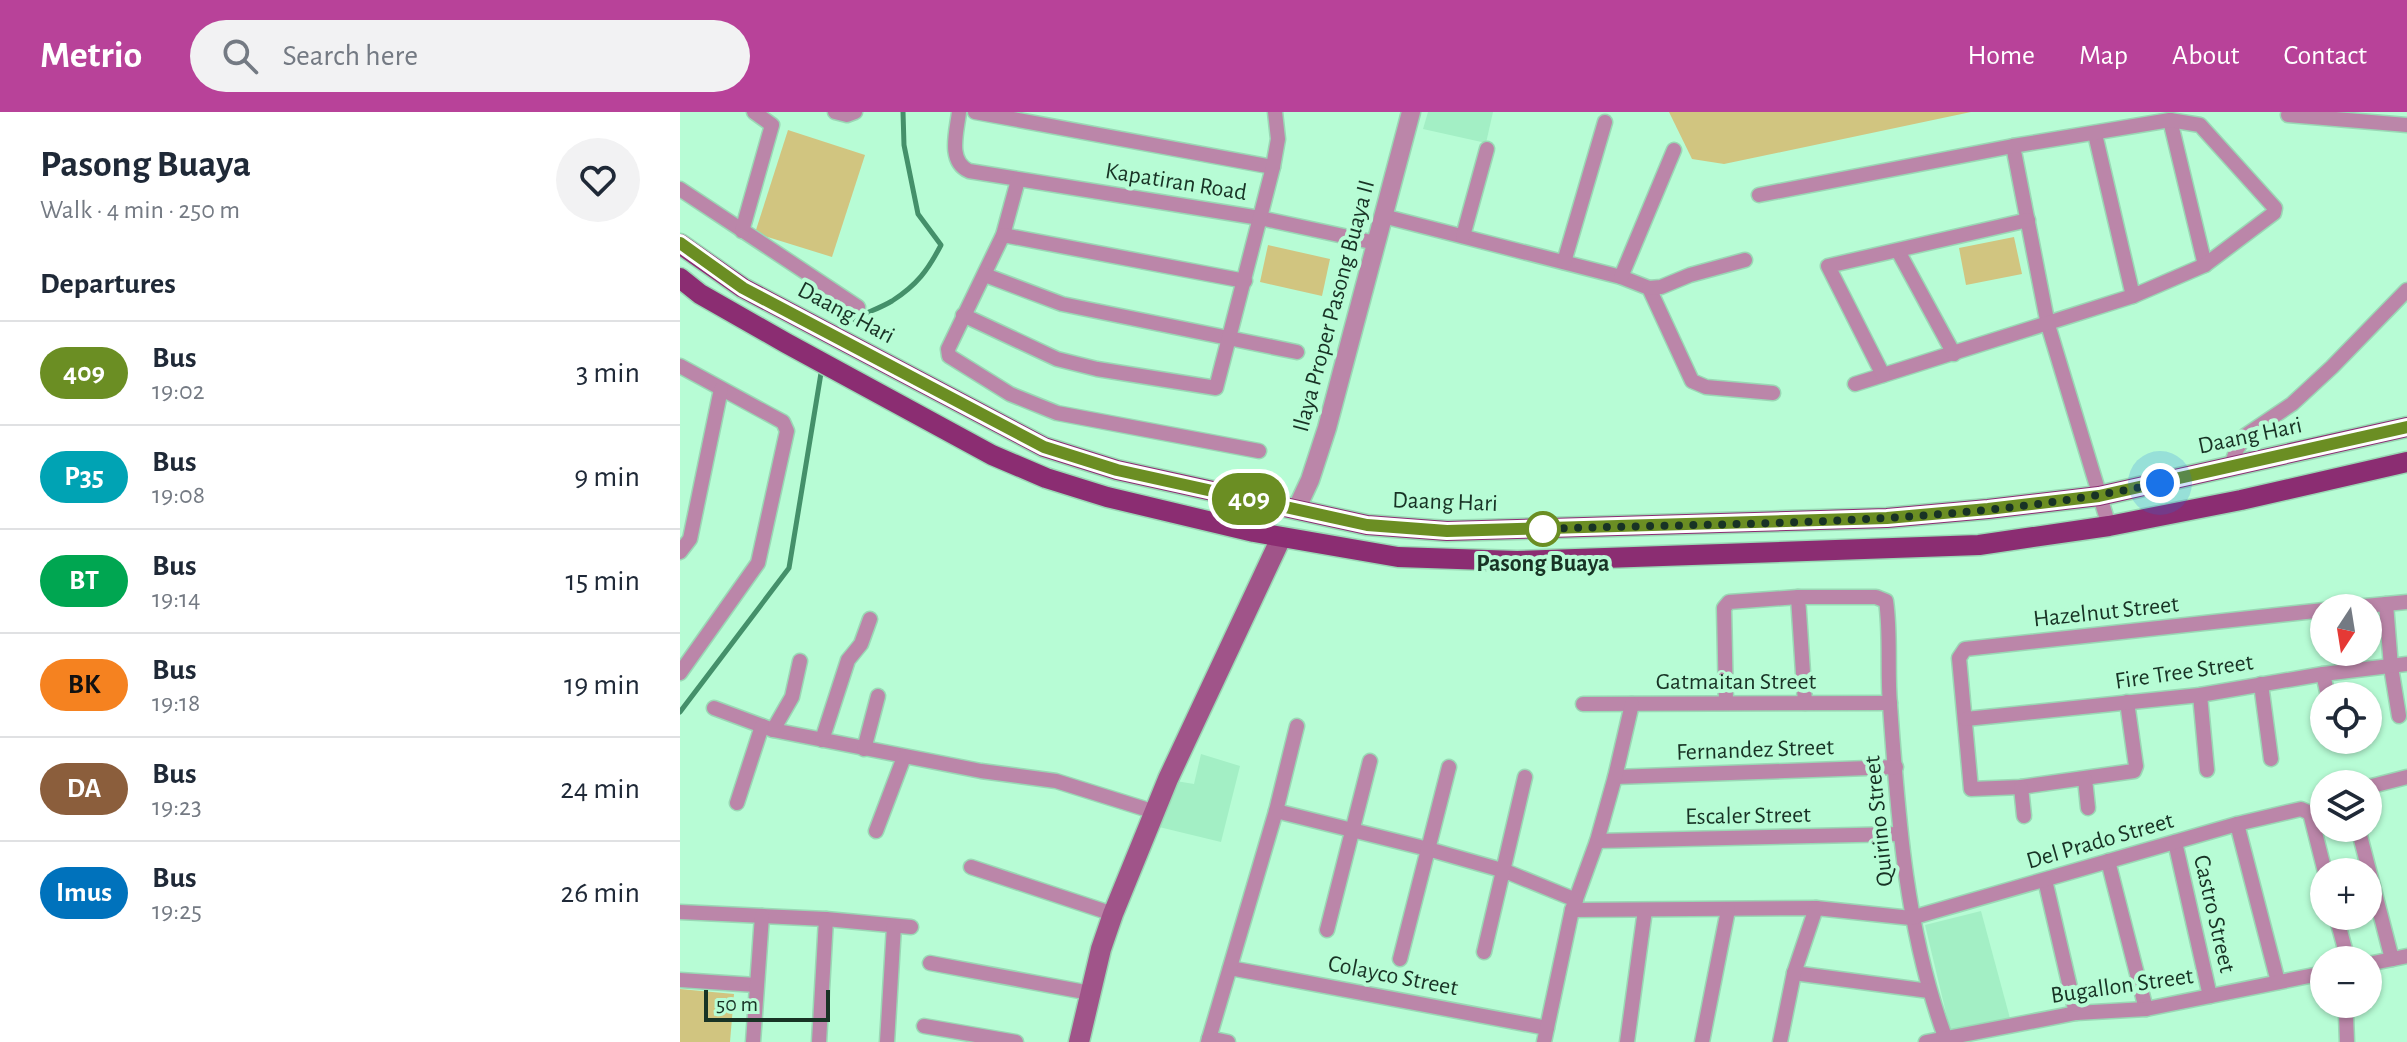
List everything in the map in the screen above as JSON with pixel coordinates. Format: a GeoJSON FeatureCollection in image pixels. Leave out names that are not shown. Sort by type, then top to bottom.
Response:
{"type":"FeatureCollection","features":[{"type":"Feature","properties":{"kind":"main road","name":"Daang Hari"},"geometry":{"type":"LineString","coordinates":[[680,244],[743,288],[1044,447],[1080,461],[1367,525],[1447,531],[1887,518],[2099,496],[2407,427]]}},
{"type":"Feature","properties":{"kind":"main road"},"geometry":{"type":"LineString","coordinates":[[680,278],[700,294],[786,343],[992,455],[1046,478],[1107,497],[1281,538],[1410,558],[1517,561],[1979,545],[2109,526],[2407,462]]}},
{"type":"Feature","properties":{"kind":"main road"},"geometry":{"type":"LineString","coordinates":[[1079,1042],[1113,914],[1155,812],[1281,538]]}},
{"type":"Feature","properties":{"kind":"street"},"geometry":{"type":"LineString","coordinates":[[742,231],[774,119],[754,112]]}},
{"type":"Feature","properties":{"kind":"street"},"geometry":{"type":"LineString","coordinates":[[835,112],[847,115],[855,112]]}},
{"type":"Feature","properties":{"kind":"street","name":"Kapatiran Road"},"geometry":{"type":"LineString","coordinates":[[959,112],[955,156],[962,168],[969,171],[1260,218],[1376,243]]}},
{"type":"Feature","properties":{"kind":"street"},"geometry":{"type":"LineString","coordinates":[[975,112],[1273,167]]}},
{"type":"Feature","properties":{"kind":"street"},"geometry":{"type":"LineString","coordinates":[[963,315],[1057,359],[1097,369],[1213,388],[1219,384],[1228,337],[1273,167],[1278,139],[1275,112]]}},
{"type":"Feature","properties":{"kind":"street","name":"Ilaya Proper Pasong Buaya II"},"geometry":{"type":"LineString","coordinates":[[1296,510],[1310,480],[1327,428],[1411,112]]}},
{"type":"Feature","properties":{"kind":"street"},"geometry":{"type":"LineString","coordinates":[[2288,115],[2407,125]]}},
{"type":"Feature","properties":{"kind":"street"},"geometry":{"type":"LineString","coordinates":[[2170,120],[2205,265]]}},
{"type":"Feature","properties":{"kind":"street"},"geometry":{"type":"LineString","coordinates":[[1759,195],[2013,146],[2170,120],[2200,125],[2275,208],[2274,213],[2205,265],[2133,296],[1855,384]]}},
{"type":"Feature","properties":{"kind":"street"},"geometry":{"type":"LineString","coordinates":[[1564,262],[1605,122]]}},
{"type":"Feature","properties":{"kind":"street"},"geometry":{"type":"LineString","coordinates":[[2095,134],[2133,296]]}},
{"type":"Feature","properties":{"kind":"street"},"geometry":{"type":"LineString","coordinates":[[2013,146],[2048,325],[2109,526]]}},
{"type":"Feature","properties":{"kind":"street"},"geometry":{"type":"LineString","coordinates":[[1463,236],[1487,149]]}},
{"type":"Feature","properties":{"kind":"street"},"geometry":{"type":"LineString","coordinates":[[1621,277],[1674,150]]}},
{"type":"Feature","properties":{"kind":"street"},"geometry":{"type":"LineString","coordinates":[[1018,180],[1003,235],[963,315],[948,349],[949,356],[1030,403],[1057,413],[1259,451]]}},
{"type":"Feature","properties":{"kind":"street"},"geometry":{"type":"LineString","coordinates":[[680,189],[858,307]]}},
{"type":"Feature","properties":{"kind":"street"},"geometry":{"type":"LineString","coordinates":[[1383,216],[1621,277],[1649,288],[1745,260]]}},
{"type":"Feature","properties":{"kind":"street"},"geometry":{"type":"LineString","coordinates":[[1883,375],[1828,266],[2028,220]]}},
{"type":"Feature","properties":{"kind":"street"},"geometry":{"type":"LineString","coordinates":[[1003,235],[1245,281]]}},
{"type":"Feature","properties":{"kind":"street"},"geometry":{"type":"LineString","coordinates":[[1898,251],[1954,354]]}},
{"type":"Feature","properties":{"kind":"street"},"geometry":{"type":"LineString","coordinates":[[985,275],[1062,304],[1297,352]]}},
{"type":"Feature","properties":{"kind":"street"},"geometry":{"type":"LineString","coordinates":[[1649,288],[1692,381],[1706,387],[1773,393]]}},
{"type":"Feature","properties":{"kind":"street"},"geometry":{"type":"LineString","coordinates":[[2230,468],[2246,435],[2292,404],[2407,290]]}},
{"type":"Feature","properties":{"kind":"street"},"geometry":{"type":"LineString","coordinates":[[680,366],[783,422],[787,431],[758,563],[680,673]]}},
{"type":"Feature","properties":{"kind":"street"},"geometry":{"type":"LineString","coordinates":[[680,552],[690,539],[721,389]]}},
{"type":"Feature","properties":{"kind":"street"},"geometry":{"type":"LineString","coordinates":[[1726,703],[1725,604],[1798,597],[1805,703]]}},
{"type":"Feature","properties":{"kind":"street","name":"Quirino Street"},"geometry":{"type":"LineString","coordinates":[[1798,597],[1876,597],[1886,601],[1900,834],[1911,918],[1929,991],[1946,1040]]}},
{"type":"Feature","properties":{"kind":"street"},"geometry":{"type":"LineString","coordinates":[[2382,604],[2407,602]]}},
{"type":"Feature","properties":{"kind":"street"},"geometry":{"type":"LineString","coordinates":[[2386,604],[2399,716]]}},
{"type":"Feature","properties":{"kind":"street","name":"Hazelnut Street"},"geometry":{"type":"LineString","coordinates":[[1966,719],[1959,658],[1965,649],[2310,612]]}},
{"type":"Feature","properties":{"kind":"street"},"geometry":{"type":"LineString","coordinates":[[822,740],[848,660],[861,644],[870,619]]}},
{"type":"Feature","properties":{"kind":"street"},"geometry":{"type":"LineString","coordinates":[[737,803],[768,728],[792,697],[800,661]]}},
{"type":"Feature","properties":{"kind":"street","name":"Fire Tree Street"},"geometry":{"type":"LineString","coordinates":[[1966,719],[2200,695],[2323,674],[2407,664]]}},
{"type":"Feature","properties":{"kind":"street"},"geometry":{"type":"LineString","coordinates":[[2323,674],[2325,682]]}},
{"type":"Feature","properties":{"kind":"street"},"geometry":{"type":"LineString","coordinates":[[2261,684],[2271,759]]}},
{"type":"Feature","properties":{"kind":"street"},"geometry":{"type":"LineString","coordinates":[[2200,695],[2207,770]]}},
{"type":"Feature","properties":{"kind":"street"},"geometry":{"type":"LineString","coordinates":[[864,749],[878,696]]}},
{"type":"Feature","properties":{"kind":"street"},"geometry":{"type":"LineString","coordinates":[[1966,719],[1971,788],[2021,787],[2136,769],[2127,702]]}},
{"type":"Feature","properties":{"kind":"street","name":"Gatmaitan Street"},"geometry":{"type":"LineString","coordinates":[[1583,704],[1890,703]]}},
{"type":"Feature","properties":{"kind":"street"},"geometry":{"type":"LineString","coordinates":[[1545,1035],[1574,905],[1597,841],[1632,704]]}},
{"type":"Feature","properties":{"kind":"street"},"geometry":{"type":"LineString","coordinates":[[714,708],[768,728],[864,749],[1056,781],[1155,812]]}},
{"type":"Feature","properties":{"kind":"street"},"geometry":{"type":"LineString","coordinates":[[1228,1042],[1209,1040],[1276,811],[1297,726]]}},
{"type":"Feature","properties":{"kind":"street"},"geometry":{"type":"LineString","coordinates":[[876,831],[904,757]]}},
{"type":"Feature","properties":{"kind":"street"},"geometry":{"type":"LineString","coordinates":[[1327,930],[1370,761]]}},
{"type":"Feature","properties":{"kind":"street"},"geometry":{"type":"LineString","coordinates":[[1400,959],[1449,767]]}},
{"type":"Feature","properties":{"kind":"street","name":"Fernandez Street"},"geometry":{"type":"LineString","coordinates":[[1615,777],[1896,767]]}},
{"type":"Feature","properties":{"kind":"street"},"geometry":{"type":"LineString","coordinates":[[1484,952],[1525,777]]}},
{"type":"Feature","properties":{"kind":"street"},"geometry":{"type":"LineString","coordinates":[[2382,783],[2407,777]]}},
{"type":"Feature","properties":{"kind":"street"},"geometry":{"type":"LineString","coordinates":[[2085,779],[2088,808]]}},
{"type":"Feature","properties":{"kind":"street"},"geometry":{"type":"LineString","coordinates":[[2021,787],[2024,816]]}},
{"type":"Feature","properties":{"kind":"street","name":"Del Prado Street"},"geometry":{"type":"LineString","coordinates":[[1911,918],[2237,824],[2301,809],[2310,813],[2321,858]]}},
{"type":"Feature","properties":{"kind":"street"},"geometry":{"type":"LineString","coordinates":[[1276,811],[1505,871],[1574,905],[1645,910],[1816,908],[1911,918]]}},
{"type":"Feature","properties":{"kind":"street"},"geometry":{"type":"LineString","coordinates":[[2237,824],[2278,982]]}},
{"type":"Feature","properties":{"kind":"street","name":"Escaler Street"},"geometry":{"type":"LineString","coordinates":[[1597,841],[1900,834]]}},
{"type":"Feature","properties":{"kind":"street","name":"Castro Street"},"geometry":{"type":"LineString","coordinates":[[2175,842],[2210,996]]}},
{"type":"Feature","properties":{"kind":"street"},"geometry":{"type":"LineString","coordinates":[[2363,842],[2400,958]]}},
{"type":"Feature","properties":{"kind":"street"},"geometry":{"type":"LineString","coordinates":[[2108,861],[2146,1009]]}},
{"type":"Feature","properties":{"kind":"street"},"geometry":{"type":"LineString","coordinates":[[971,867],[1113,914]]}},
{"type":"Feature","properties":{"kind":"street"},"geometry":{"type":"LineString","coordinates":[[2045,880],[2076,1013]]}},
{"type":"Feature","properties":{"kind":"street"},"geometry":{"type":"LineString","coordinates":[[1780,1042],[1794,973],[1816,908]]}},
{"type":"Feature","properties":{"kind":"street"},"geometry":{"type":"LineString","coordinates":[[1627,1042],[1645,910]]}},
{"type":"Feature","properties":{"kind":"street"},"geometry":{"type":"LineString","coordinates":[[1702,1042],[1728,910]]}},
{"type":"Feature","properties":{"kind":"street"},"geometry":{"type":"LineString","coordinates":[[681,916],[826,919],[911,927]]}},
{"type":"Feature","properties":{"kind":"street"},"geometry":{"type":"LineString","coordinates":[[753,1042],[762,916]]}},
{"type":"Feature","properties":{"kind":"street"},"geometry":{"type":"LineString","coordinates":[[819,1042],[826,919]]}},
{"type":"Feature","properties":{"kind":"street"},"geometry":{"type":"LineString","coordinates":[[887,1042],[894,926]]}},
{"type":"Feature","properties":{"kind":"street"},"geometry":{"type":"LineString","coordinates":[[930,963],[1090,993]]}},
{"type":"Feature","properties":{"kind":"street","name":"Colayco Street"},"geometry":{"type":"LineString","coordinates":[[1230,968],[1545,1035]]}},
{"type":"Feature","properties":{"kind":"street"},"geometry":{"type":"LineString","coordinates":[[1794,973],[1929,991]]}},
{"type":"Feature","properties":{"kind":"street","name":"Bugallon Street"},"geometry":{"type":"LineString","coordinates":[[1926,1042],[2076,1013],[2146,1009],[2310,976]]}},
{"type":"Feature","properties":{"kind":"street"},"geometry":{"type":"LineString","coordinates":[[680,980],[756,985]]}},
{"type":"Feature","properties":{"kind":"street"},"geometry":{"type":"LineString","coordinates":[[2346,1018],[2347,1042]]}},
{"type":"Feature","properties":{"kind":"street"},"geometry":{"type":"LineString","coordinates":[[924,1026],[1016,1042]]}},
{"type":"Feature","properties":{"kind":"shaded area"},"geometry":{"type":"Polygon","coordinates":[[[1428,112],[1493,112],[1486,143],[1423,129],[1428,112]]]}},
{"type":"Feature","properties":{"kind":"shaded area"},"geometry":{"type":"Polygon","coordinates":[[[1669,112],[1971,112],[1724,164],[1692,159],[1669,112]]]}},
{"type":"Feature","properties":{"kind":"shaded area"},"geometry":{"type":"Polygon","coordinates":[[[788,130],[865,155],[832,257],[755,233],[788,130]]]}},
{"type":"Feature","properties":{"kind":"shaded area"},"geometry":{"type":"Polygon","coordinates":[[[2014,237],[2022,274],[1966,285],[1959,248],[2014,237]]]}},
{"type":"Feature","properties":{"kind":"shaded area"},"geometry":{"type":"Polygon","coordinates":[[[1268,245],[1330,259],[1322,296],[1260,282],[1268,245]]]}},
{"type":"Feature","properties":{"kind":"shaded area"},"geometry":{"type":"Polygon","coordinates":[[[1201,754],[1240,766],[1221,842],[1159,827],[1176,781],[1194,784],[1201,754]]]}},
{"type":"Feature","properties":{"kind":"shaded area"},"geometry":{"type":"Polygon","coordinates":[[[1981,911],[2011,1022],[1951,1034],[1925,925],[1981,911]]]}},
{"type":"Feature","properties":{"kind":"shaded area"},"geometry":{"type":"Polygon","coordinates":[[[680,989],[734,994],[730,1042],[680,1042],[680,989]]]}},
{"type":"Feature","properties":{"kind":"waterway"},"geometry":{"type":"LineString","coordinates":[[838,333],[850,322],[892,301],[908,289],[926,269],[941,245],[918,214],[904,145],[903,112]]}},
{"type":"Feature","properties":{"kind":"waterway"},"geometry":{"type":"LineString","coordinates":[[680,712],[789,568],[822,367]]}},
{"type":"Feature","properties":{"kind":"bus line","name":"409"},"geometry":{"type":"LineString","coordinates":[[680,243],[743,288],[1044,447],[1080,461],[1117,470],[1367,525],[1404,529],[1447,531],[1887,518],[1988,509],[2099,496],[2407,427]]}},
{"type":"Feature","properties":{"kind":"place","name":"Pasong Buaya"},"geometry":{"type":"Point","coordinates":[1543,529]}},
{"type":"Feature","properties":{"kind":"route"},"geometry":{"type":"LineString","coordinates":[[1543,529],[1539,529],[1887,518],[2099,496],[2160,483]]}}]}
